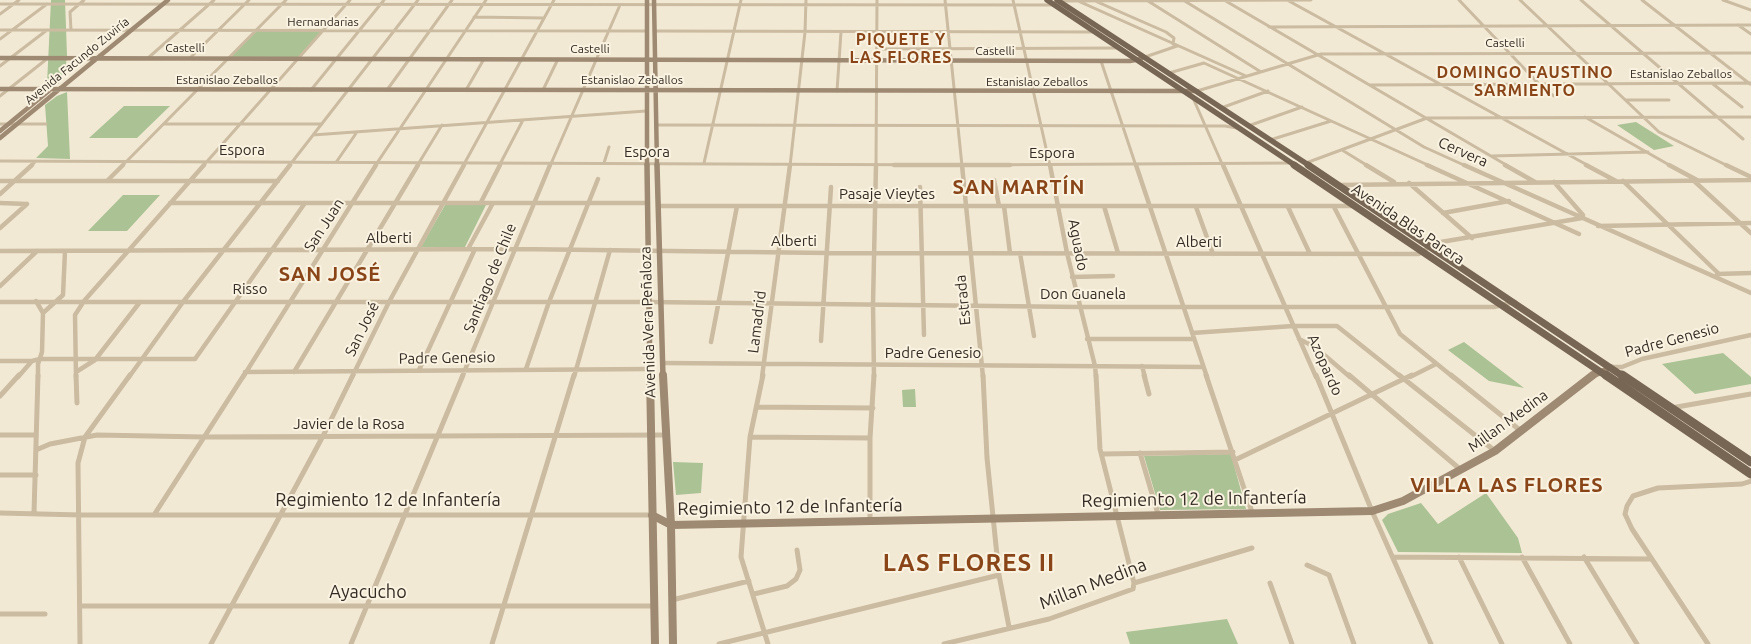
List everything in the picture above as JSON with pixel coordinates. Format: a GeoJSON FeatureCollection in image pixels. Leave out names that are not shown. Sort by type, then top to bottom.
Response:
{"type":"FeatureCollection","features":[{"type":"Feature","properties":{"kind":"main road","name":"Avenida Facundo Zuviría"},"geometry":{"type":"LineString","coordinates":[[0,138],[92,59],[168,0]]}},
{"type":"Feature","properties":{"kind":"main road","name":"Avenida Blas Parera"},"geometry":{"type":"LineString","coordinates":[[1055,2],[1095,32],[1192,98],[1357,206],[1515,302],[1751,462]]}},
{"type":"Feature","properties":{"kind":"main road","name":"Avenida Blas Parera"},"geometry":{"type":"LineString","coordinates":[[1055,2],[1145,57],[1339,185],[1506,306],[1751,474]]}},
{"type":"Feature","properties":{"kind":"main road","name":"Avenida Vera Peñaloza"},"geometry":{"type":"LineString","coordinates":[[647,3],[646,110],[650,436],[655,644]]}},
{"type":"Feature","properties":{"kind":"main road","name":"Avenida Vera Peñaloza"},"geometry":{"type":"LineString","coordinates":[[654,3],[660,303],[665,436],[671,526],[673,644]]}},
{"type":"Feature","properties":{"kind":"main road","name":"Castelli"},"geometry":{"type":"LineString","coordinates":[[0,58],[1101,61],[1137,60],[1145,57]]}},
{"type":"Feature","properties":{"kind":"main road","name":"Avenida Facundo Zuviría"},"geometry":{"type":"LineString","coordinates":[[0,132],[50,89],[92,59]]}},
{"type":"Feature","properties":{"kind":"main road"},"geometry":{"type":"LineString","coordinates":[[77,68],[62,85],[68,88],[90,90]]}},
{"type":"Feature","properties":{"kind":"main road","name":"Estanislao Zeballos"},"geometry":{"type":"LineString","coordinates":[[0,89],[1197,92]]}},
{"type":"Feature","properties":{"kind":"main road","name":"Padre Genesio"},"geometry":{"type":"LineString","coordinates":[[1600,370],[1611,367]]}},
{"type":"Feature","properties":{"kind":"main road","name":"Millan Medina"},"geometry":{"type":"LineString","coordinates":[[1372,511],[1403,501],[1495,451],[1600,370]]}},
{"type":"Feature","properties":{"kind":"main road","name":"Regimiento 12 de Infantería"},"geometry":{"type":"LineString","coordinates":[[652,515],[671,526],[870,520],[1372,511]]}},
{"type":"Feature","properties":{"kind":"street"},"geometry":{"type":"LineString","coordinates":[[0,14],[19,0]]}},
{"type":"Feature","properties":{"kind":"street"},"geometry":{"type":"LineString","coordinates":[[71,30],[70,12],[84,0]]}},
{"type":"Feature","properties":{"kind":"street"},"geometry":{"type":"LineString","coordinates":[[148,58],[214,0]]}},
{"type":"Feature","properties":{"kind":"street"},"geometry":{"type":"LineString","coordinates":[[190,58],[249,0]]}},
{"type":"Feature","properties":{"kind":"street"},"geometry":{"type":"LineString","coordinates":[[107,181],[286,0]]}},
{"type":"Feature","properties":{"kind":"street"},"geometry":{"type":"LineString","coordinates":[[77,403],[75,316],[84,301],[350,0]]}},
{"type":"Feature","properties":{"kind":"street"},"geometry":{"type":"LineString","coordinates":[[310,90],[384,0]]}},
{"type":"Feature","properties":{"kind":"street"},"geometry":{"type":"LineString","coordinates":[[80,644],[81,515],[78,463],[85,437],[183,302],[418,0]]}},
{"type":"Feature","properties":{"kind":"street"},"geometry":{"type":"LineString","coordinates":[[387,90],[452,0]]}},
{"type":"Feature","properties":{"kind":"street","name":"San José"},"geometry":{"type":"LineString","coordinates":[[211,644],[323,436],[416,249],[554,0]]}},
{"type":"Feature","properties":{"kind":"street"},"geometry":{"type":"LineString","coordinates":[[694,5],[696,0]]}},
{"type":"Feature","properties":{"kind":"street"},"geometry":{"type":"LineString","coordinates":[[704,163],[741,0]]}},
{"type":"Feature","properties":{"kind":"street"},"geometry":{"type":"LineString","coordinates":[[774,6],[775,0]]}},
{"type":"Feature","properties":{"kind":"street"},"geometry":{"type":"LineString","coordinates":[[870,520],[870,438],[875,365],[873,304],[876,206],[877,0]]}},
{"type":"Feature","properties":{"kind":"street"},"geometry":{"type":"LineString","coordinates":[[911,0],[913,6]]}},
{"type":"Feature","properties":{"kind":"street","name":"Estrada"},"geometry":{"type":"LineString","coordinates":[[945,0],[983,366],[984,428],[993,518],[1009,627]]}},
{"type":"Feature","properties":{"kind":"street","name":"Aguado"},"geometry":{"type":"LineString","coordinates":[[1014,0],[1059,206],[1072,277],[1095,366],[1102,454],[1134,583]]}},
{"type":"Feature","properties":{"kind":"street"},"geometry":{"type":"LineString","coordinates":[[0,4],[448,5],[484,2],[551,5],[654,3],[774,6],[806,3],[877,6],[1015,6],[1077,0],[1311,0]]}},
{"type":"Feature","properties":{"kind":"street"},"geometry":{"type":"LineString","coordinates":[[1077,0],[1246,76]]}},
{"type":"Feature","properties":{"kind":"street"},"geometry":{"type":"LineString","coordinates":[[1094,0],[1166,32],[1172,36],[1175,45]]}},
{"type":"Feature","properties":{"kind":"street"},"geometry":{"type":"LineString","coordinates":[[1147,0],[1261,72]]}},
{"type":"Feature","properties":{"kind":"street","name":"Cervera"},"geometry":{"type":"LineString","coordinates":[[1182,0],[1424,147],[1598,226],[1703,272],[1716,275],[1751,293]]}},
{"type":"Feature","properties":{"kind":"street"},"geometry":{"type":"LineString","coordinates":[[1224,0],[1536,182]]}},
{"type":"Feature","properties":{"kind":"street"},"geometry":{"type":"LineString","coordinates":[[1287,0],[1616,181]]}},
{"type":"Feature","properties":{"kind":"street"},"geometry":{"type":"LineString","coordinates":[[1459,0],[1536,83],[1554,96]]}},
{"type":"Feature","properties":{"kind":"street"},"geometry":{"type":"LineString","coordinates":[[1520,0],[1662,133],[1751,178]]}},
{"type":"Feature","properties":{"kind":"street"},"geometry":{"type":"LineString","coordinates":[[1581,0],[1743,139]]}},
{"type":"Feature","properties":{"kind":"street"},"geometry":{"type":"LineString","coordinates":[[1642,0],[1750,84]]}},
{"type":"Feature","properties":{"kind":"street"},"geometry":{"type":"LineString","coordinates":[[1722,0],[1751,10]]}},
{"type":"Feature","properties":{"kind":"street","name":"San Juan"},"geometry":{"type":"LineString","coordinates":[[154,515],[378,161],[484,2]]}},
{"type":"Feature","properties":{"kind":"street","name":"Lamadrid"},"geometry":{"type":"LineString","coordinates":[[768,644],[741,557],[742,523],[750,437],[765,364],[790,163],[805,32],[806,3]]}},
{"type":"Feature","properties":{"kind":"street"},"geometry":{"type":"LineString","coordinates":[[0,39],[48,4]]}},
{"type":"Feature","properties":{"kind":"street","name":"Santiago de Chile"},"geometry":{"type":"LineString","coordinates":[[351,644],[551,162],[620,5]]}},
{"type":"Feature","properties":{"kind":"street"},"geometry":{"type":"LineString","coordinates":[[474,17],[544,18]]}},
{"type":"Feature","properties":{"kind":"street"},"geometry":{"type":"LineString","coordinates":[[1269,27],[1332,25],[1751,25]]}},
{"type":"Feature","properties":{"kind":"street"},"geometry":{"type":"LineString","coordinates":[[1738,25],[1751,34]]}},
{"type":"Feature","properties":{"kind":"street","name":"Hernandarias"},"geometry":{"type":"LineString","coordinates":[[0,30],[646,31]]}},
{"type":"Feature","properties":{"kind":"street"},"geometry":{"type":"LineString","coordinates":[[0,66],[47,30]]}},
{"type":"Feature","properties":{"kind":"street"},"geometry":{"type":"LineString","coordinates":[[654,31],[1095,32]]}},
{"type":"Feature","properties":{"kind":"street"},"geometry":{"type":"LineString","coordinates":[[837,91],[841,32]]}},
{"type":"Feature","properties":{"kind":"street","name":"Castelli"},"geometry":{"type":"LineString","coordinates":[[1145,57],[1175,45]]}},
{"type":"Feature","properties":{"kind":"street"},"geometry":{"type":"LineString","coordinates":[[877,49],[1120,48]]}},
{"type":"Feature","properties":{"kind":"street","name":"Castelli"},"geometry":{"type":"LineString","coordinates":[[1261,72],[1317,54],[1751,53]]}},
{"type":"Feature","properties":{"kind":"street"},"geometry":{"type":"LineString","coordinates":[[0,96],[48,58]]}},
{"type":"Feature","properties":{"kind":"street"},"geometry":{"type":"LineString","coordinates":[[466,90],[484,59]]}},
{"type":"Feature","properties":{"kind":"street"},"geometry":{"type":"LineString","coordinates":[[543,90],[558,59]]}},
{"type":"Feature","properties":{"kind":"street"},"geometry":{"type":"LineString","coordinates":[[1101,61],[1252,512]]}},
{"type":"Feature","properties":{"kind":"street"},"geometry":{"type":"LineString","coordinates":[[1168,73],[1204,62],[1579,234]]}},
{"type":"Feature","properties":{"kind":"street","name":"Estanislao Zeballos"},"geometry":{"type":"LineString","coordinates":[[1197,92],[1261,72]]}},
{"type":"Feature","properties":{"kind":"street","name":"Estanislao Zeballos"},"geometry":{"type":"LineString","coordinates":[[1370,85],[1438,83],[1750,84]]}},
{"type":"Feature","properties":{"kind":"street"},"geometry":{"type":"LineString","coordinates":[[1713,84],[1742,107]]}},
{"type":"Feature","properties":{"kind":"street"},"geometry":{"type":"LineString","coordinates":[[1221,108],[1268,92]]}},
{"type":"Feature","properties":{"kind":"street","name":"Azopardo"},"geometry":{"type":"LineString","coordinates":[[1192,98],[1432,644]]}},
{"type":"Feature","properties":{"kind":"street"},"geometry":{"type":"LineString","coordinates":[[1626,100],[1669,100]]}},
{"type":"Feature","properties":{"kind":"street"},"geometry":{"type":"LineString","coordinates":[[1248,126],[1302,107]]}},
{"type":"Feature","properties":{"kind":"street"},"geometry":{"type":"LineString","coordinates":[[313,135],[646,110]]}},
{"type":"Feature","properties":{"kind":"street"},"geometry":{"type":"LineString","coordinates":[[1585,117],[1695,180],[1751,233]]}},
{"type":"Feature","properties":{"kind":"street"},"geometry":{"type":"LineString","coordinates":[[1306,163],[1427,118],[1751,117]]}},
{"type":"Feature","properties":{"kind":"street"},"geometry":{"type":"LineString","coordinates":[[481,202],[523,120]]}},
{"type":"Feature","properties":{"kind":"street"},"geometry":{"type":"LineString","coordinates":[[1224,126],[1238,120]]}},
{"type":"Feature","properties":{"kind":"street"},"geometry":{"type":"LineString","coordinates":[[1270,140],[1332,120]]}},
{"type":"Feature","properties":{"kind":"street"},"geometry":{"type":"LineString","coordinates":[[0,124],[46,124]]}},
{"type":"Feature","properties":{"kind":"street"},"geometry":{"type":"LineString","coordinates":[[164,124],[322,124]]}},
{"type":"Feature","properties":{"kind":"street"},"geometry":{"type":"LineString","coordinates":[[294,372],[442,125]]}},
{"type":"Feature","properties":{"kind":"street"},"geometry":{"type":"LineString","coordinates":[[656,125],[1224,126],[1240,129]]}},
{"type":"Feature","properties":{"kind":"street"},"geometry":{"type":"LineString","coordinates":[[337,161],[357,132]]}},
{"type":"Feature","properties":{"kind":"street"},"geometry":{"type":"LineString","coordinates":[[604,163],[609,147]]}},
{"type":"Feature","properties":{"kind":"street"},"geometry":{"type":"LineString","coordinates":[[1342,150],[1395,183]]}},
{"type":"Feature","properties":{"kind":"street"},"geometry":{"type":"LineString","coordinates":[[1492,156],[1648,152]]}},
{"type":"Feature","properties":{"kind":"street","name":"Espora"},"geometry":{"type":"LineString","coordinates":[[0,161],[466,161],[1049,165],[1293,163]]}},
{"type":"Feature","properties":{"kind":"street"},"geometry":{"type":"LineString","coordinates":[[0,194],[36,161]]}},
{"type":"Feature","properties":{"kind":"street"},"geometry":{"type":"LineString","coordinates":[[1329,188],[1339,185],[1395,183],[1504,183],[1751,178]]}},
{"type":"Feature","properties":{"kind":"street"},"geometry":{"type":"LineString","coordinates":[[526,369],[549,302],[598,179]]}},
{"type":"Feature","properties":{"kind":"street"},"geometry":{"type":"LineString","coordinates":[[994,180],[1002,206],[1010,253]]}},
{"type":"Feature","properties":{"kind":"street"},"geometry":{"type":"LineString","coordinates":[[0,181],[278,181]]}},
{"type":"Feature","properties":{"kind":"street"},"geometry":{"type":"LineString","coordinates":[[1623,181],[1668,224],[1716,275],[1751,273]]}},
{"type":"Feature","properties":{"kind":"street"},"geometry":{"type":"LineString","coordinates":[[1554,182],[1583,215],[1582,218]]}},
{"type":"Feature","properties":{"kind":"street"},"geometry":{"type":"LineString","coordinates":[[1409,183],[1472,238]]}},
{"type":"Feature","properties":{"kind":"street"},"geometry":{"type":"LineString","coordinates":[[820,341],[832,187]]}},
{"type":"Feature","properties":{"kind":"street"},"geometry":{"type":"LineString","coordinates":[[920,187],[924,335]]}},
{"type":"Feature","properties":{"kind":"street"},"geometry":{"type":"LineString","coordinates":[[1443,213],[1509,201]]}},
{"type":"Feature","properties":{"kind":"street"},"geometry":{"type":"LineString","coordinates":[[0,361],[32,361],[40,359],[195,359],[305,202]]}},
{"type":"Feature","properties":{"kind":"street"},"geometry":{"type":"LineString","coordinates":[[468,249],[493,202]]}},
{"type":"Feature","properties":{"kind":"street"},"geometry":{"type":"LineString","coordinates":[[0,203],[27,204],[0,228]]}},
{"type":"Feature","properties":{"kind":"street"},"geometry":{"type":"LineString","coordinates":[[170,203],[648,203]]}},
{"type":"Feature","properties":{"kind":"street","name":"Pasaje Vieytes"},"geometry":{"type":"LineString","coordinates":[[658,206],[1357,206]]}},
{"type":"Feature","properties":{"kind":"street"},"geometry":{"type":"LineString","coordinates":[[710,342],[737,206]]}},
{"type":"Feature","properties":{"kind":"street"},"geometry":{"type":"LineString","coordinates":[[1104,206],[1118,253]]}},
{"type":"Feature","properties":{"kind":"street"},"geometry":{"type":"LineString","coordinates":[[1196,207],[1213,254]]}},
{"type":"Feature","properties":{"kind":"street"},"geometry":{"type":"LineString","coordinates":[[1288,207],[1310,254]]}},
{"type":"Feature","properties":{"kind":"street"},"geometry":{"type":"LineString","coordinates":[[1334,207],[1400,334],[1522,431]]}},
{"type":"Feature","properties":{"kind":"street","name":"Alberti"},"geometry":{"type":"LineString","coordinates":[[0,251],[516,249],[827,253],[1419,254],[1428,249],[1472,238],[1582,218]]}},
{"type":"Feature","properties":{"kind":"street"},"geometry":{"type":"LineString","coordinates":[[1598,226],[1751,223]]}},
{"type":"Feature","properties":{"kind":"street"},"geometry":{"type":"LineString","coordinates":[[419,370],[475,249]]}},
{"type":"Feature","properties":{"kind":"street"},"geometry":{"type":"LineString","coordinates":[[492,644],[557,436],[610,250]]}},
{"type":"Feature","properties":{"kind":"street"},"geometry":{"type":"LineString","coordinates":[[0,286],[37,251]]}},
{"type":"Feature","properties":{"kind":"street"},"geometry":{"type":"LineString","coordinates":[[42,313],[59,301],[64,291],[65,251]]}},
{"type":"Feature","properties":{"kind":"street"},"geometry":{"type":"LineString","coordinates":[[1020,253],[1034,336]]}},
{"type":"Feature","properties":{"kind":"street"},"geometry":{"type":"LineString","coordinates":[[1703,272],[1709,266]]}},
{"type":"Feature","properties":{"kind":"street"},"geometry":{"type":"LineString","coordinates":[[1072,277],[1113,276]]}},
{"type":"Feature","properties":{"kind":"street"},"geometry":{"type":"LineString","coordinates":[[34,513],[36,436],[42,352],[42,313],[36,301]]}},
{"type":"Feature","properties":{"kind":"street","name":"Risso"},"geometry":{"type":"LineString","coordinates":[[0,302],[649,302]]}},
{"type":"Feature","properties":{"kind":"street"},"geometry":{"type":"LineString","coordinates":[[76,372],[95,360],[140,302]]}},
{"type":"Feature","properties":{"kind":"street","name":"Don Guanela"},"geometry":{"type":"LineString","coordinates":[[649,302],[1079,307],[1386,307],[1506,306],[1515,302]]}},
{"type":"Feature","properties":{"kind":"street"},"geometry":{"type":"LineString","coordinates":[[1087,339],[1193,336],[1293,326],[1337,326],[1495,451]]}},
{"type":"Feature","properties":{"kind":"street","name":"Padre Genesio"},"geometry":{"type":"LineString","coordinates":[[1611,367],[1622,367],[1642,359],[1751,334]]}},
{"type":"Feature","properties":{"kind":"street"},"geometry":{"type":"LineString","coordinates":[[1299,339],[1315,346],[1370,395],[1461,470]]}},
{"type":"Feature","properties":{"kind":"street"},"geometry":{"type":"LineString","coordinates":[[0,396],[32,361]]}},
{"type":"Feature","properties":{"kind":"street","name":"Padre Genesio"},"geometry":{"type":"LineString","coordinates":[[663,363],[1202,366]]}},
{"type":"Feature","properties":{"kind":"street"},"geometry":{"type":"LineString","coordinates":[[1235,460],[1436,364]]}},
{"type":"Feature","properties":{"kind":"street"},"geometry":{"type":"LineString","coordinates":[[1142,366],[1149,394]]}},
{"type":"Feature","properties":{"kind":"street","name":"Padre Genesio"},"geometry":{"type":"LineString","coordinates":[[245,372],[526,369],[650,370]]}},
{"type":"Feature","properties":{"kind":"street"},"geometry":{"type":"LineString","coordinates":[[1671,408],[1751,394]]}},
{"type":"Feature","properties":{"kind":"street"},"geometry":{"type":"LineString","coordinates":[[757,407],[873,408]]}},
{"type":"Feature","properties":{"kind":"street","name":"Javier de la Rosa"},"geometry":{"type":"LineString","coordinates":[[36,450],[50,444],[96,435],[204,437],[665,436]]}},
{"type":"Feature","properties":{"kind":"street"},"geometry":{"type":"LineString","coordinates":[[0,436],[36,436]]}},
{"type":"Feature","properties":{"kind":"street"},"geometry":{"type":"LineString","coordinates":[[750,437],[870,438]]}},
{"type":"Feature","properties":{"kind":"street"},"geometry":{"type":"LineString","coordinates":[[1102,454],[1233,452]]}},
{"type":"Feature","properties":{"kind":"street"},"geometry":{"type":"LineString","coordinates":[[1140,453],[1158,514]]}},
{"type":"Feature","properties":{"kind":"street"},"geometry":{"type":"LineString","coordinates":[[0,475],[36,475]]}},
{"type":"Feature","properties":{"kind":"street"},"geometry":{"type":"LineString","coordinates":[[1708,644],[1651,559],[1625,514],[1626,506],[1633,496],[1658,488],[1742,484],[1751,481]]}},
{"type":"Feature","properties":{"kind":"street","name":"Regimiento 12 de Infantería"},"geometry":{"type":"LineString","coordinates":[[0,512],[81,515],[652,515]]}},
{"type":"Feature","properties":{"kind":"street","name":"Millan Medina"},"geometry":{"type":"LineString","coordinates":[[944,644],[1049,619],[1133,589],[1134,583],[1252,548]]}},
{"type":"Feature","properties":{"kind":"street"},"geometry":{"type":"LineString","coordinates":[[754,594],[786,586],[796,578],[800,570],[797,550]]}},
{"type":"Feature","properties":{"kind":"street"},"geometry":{"type":"LineString","coordinates":[[1393,557],[1651,559]]}},
{"type":"Feature","properties":{"kind":"street"},"geometry":{"type":"LineString","coordinates":[[1459,557],[1502,644]]}},
{"type":"Feature","properties":{"kind":"street"},"geometry":{"type":"LineString","coordinates":[[1522,557],[1570,644]]}},
{"type":"Feature","properties":{"kind":"street"},"geometry":{"type":"LineString","coordinates":[[1584,557],[1637,644]]}},
{"type":"Feature","properties":{"kind":"street"},"geometry":{"type":"LineString","coordinates":[[1307,565],[1329,576],[1354,644]]}},
{"type":"Feature","properties":{"kind":"street"},"geometry":{"type":"LineString","coordinates":[[719,644],[1000,575]]}},
{"type":"Feature","properties":{"kind":"street"},"geometry":{"type":"LineString","coordinates":[[672,600],[749,581]]}},
{"type":"Feature","properties":{"kind":"street"},"geometry":{"type":"LineString","coordinates":[[1270,583],[1292,644]]}},
{"type":"Feature","properties":{"kind":"street","name":"Ayacucho"},"geometry":{"type":"LineString","coordinates":[[81,606],[654,606]]}},
{"type":"Feature","properties":{"kind":"street"},"geometry":{"type":"LineString","coordinates":[[0,614],[45,614]]}},
{"type":"Feature","properties":{"kind":"green space"},"geometry":{"type":"Polygon","coordinates":[[[51,0],[65,0],[67,55],[65,73],[47,84],[51,0]]]}},
{"type":"Feature","properties":{"kind":"green space"},"geometry":{"type":"Polygon","coordinates":[[[256,30],[323,30],[298,59],[228,58],[256,30]]]}},
{"type":"Feature","properties":{"kind":"green space"},"geometry":{"type":"Polygon","coordinates":[[[67,92],[70,159],[36,158],[48,146],[45,105],[57,96],[67,92]]]}},
{"type":"Feature","properties":{"kind":"green space"},"geometry":{"type":"Polygon","coordinates":[[[124,106],[170,106],[137,138],[89,138],[124,106]]]}},
{"type":"Feature","properties":{"kind":"green space"},"geometry":{"type":"Polygon","coordinates":[[[1636,122],[1674,146],[1654,150],[1617,125],[1636,122]]]}},
{"type":"Feature","properties":{"kind":"green space"},"geometry":{"type":"Polygon","coordinates":[[[123,195],[160,195],[127,231],[88,231],[123,195]]]}},
{"type":"Feature","properties":{"kind":"green space"},"geometry":{"type":"Polygon","coordinates":[[[445,205],[486,205],[465,247],[421,247],[445,205]]]}},
{"type":"Feature","properties":{"kind":"green space"},"geometry":{"type":"Polygon","coordinates":[[[1464,342],[1524,388],[1489,381],[1448,350],[1464,342]]]}},
{"type":"Feature","properties":{"kind":"green space"},"geometry":{"type":"Polygon","coordinates":[[[1723,353],[1751,377],[1751,384],[1695,394],[1662,364],[1723,353]]]}},
{"type":"Feature","properties":{"kind":"green space"},"geometry":{"type":"Polygon","coordinates":[[[915,389],[916,407],[903,407],[902,390],[915,389]]]}},
{"type":"Feature","properties":{"kind":"green space"},"geometry":{"type":"Polygon","coordinates":[[[1231,454],[1246,509],[1160,510],[1144,456],[1231,454]]]}},
{"type":"Feature","properties":{"kind":"green space"},"geometry":{"type":"Polygon","coordinates":[[[673,462],[703,463],[701,493],[676,495],[673,462]]]}},
{"type":"Feature","properties":{"kind":"green space"},"geometry":{"type":"Polygon","coordinates":[[[1486,493],[1518,538],[1522,553],[1398,552],[1382,520],[1388,514],[1421,503],[1438,524],[1486,493]]]}},
{"type":"Feature","properties":{"kind":"green space"},"geometry":{"type":"Polygon","coordinates":[[[1227,619],[1238,644],[1130,644],[1126,632],[1227,619]]]}},
{"type":"Feature","properties":{"kind":"tram line"},"geometry":{"type":"LineString","coordinates":[[58,73],[58,83]]}},
{"type":"Feature","properties":{"kind":"district","name":"PIQUETE Y LAS FLORES"},"geometry":{"type":"Point","coordinates":[901,49]}},
{"type":"Feature","properties":{"kind":"district","name":"DOMINGO FAUSTINO SARMIENTO"},"geometry":{"type":"Point","coordinates":[1525,82]}},
{"type":"Feature","properties":{"kind":"district","name":"SAN MARTÍN"},"geometry":{"type":"Point","coordinates":[1019,187]}},
{"type":"Feature","properties":{"kind":"district","name":"SAN JOSÉ"},"geometry":{"type":"Point","coordinates":[330,274]}},
{"type":"Feature","properties":{"kind":"district","name":"VILLA LAS FLORES"},"geometry":{"type":"Point","coordinates":[1507,485]}},
{"type":"Feature","properties":{"kind":"district","name":"LAS FLORES II"},"geometry":{"type":"Point","coordinates":[969,563]}}]}
